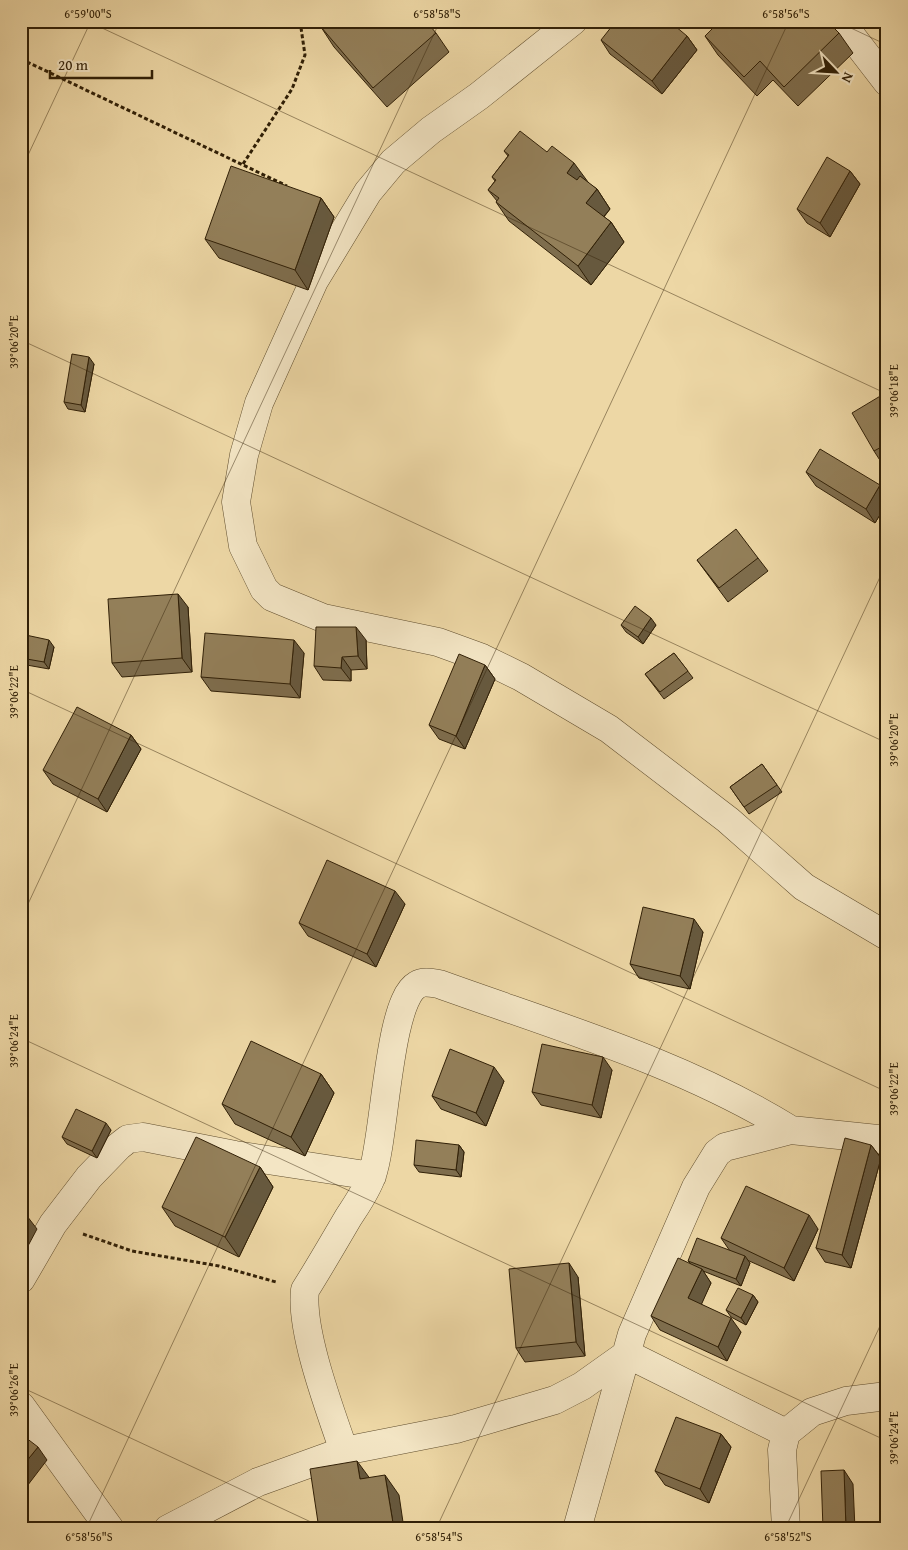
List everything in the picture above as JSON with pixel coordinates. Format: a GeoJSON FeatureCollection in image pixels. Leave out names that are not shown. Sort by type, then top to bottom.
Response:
{"type":"FeatureCollection","features":[{"type":"Feature","properties":{"kind":"street"},"geometry":{"type":"LineString","coordinates":[[573,21],[479,96],[431,130],[393,162],[368,192],[314,281],[258,403],[244,456],[236,502],[243,546],[264,589],[272,597],[323,618],[438,642],[482,658],[521,676],[609,729],[728,820],[804,887],[887,936]]}},
{"type":"Feature","properties":{"kind":"street"},"geometry":{"type":"LineString","coordinates":[[840,21],[887,82]]}},
{"type":"Feature","properties":{"kind":"street"},"geometry":{"type":"LineString","coordinates":[[344,1450],[325,1396],[303,1307],[306,1290],[372,1176],[380,1147],[389,1064],[402,1009],[416,985],[426,982],[439,984],[651,1061],[715,1088],[790,1130]]}},
{"type":"Feature","properties":{"kind":"street"},"geometry":{"type":"LineString","coordinates":[[577,1529],[632,1334],[696,1187],[717,1153],[726,1147],[790,1130],[887,1140]]}},
{"type":"Feature","properties":{"kind":"street"},"geometry":{"type":"LineString","coordinates":[[21,1279],[53,1224],[106,1159],[128,1139],[143,1137],[236,1155],[372,1176]]}},
{"type":"Feature","properties":{"kind":"street"},"geometry":{"type":"LineString","coordinates":[[627,1354],[786,1433]]}},
{"type":"Feature","properties":{"kind":"street"},"geometry":{"type":"LineString","coordinates":[[168,1529],[258,1482],[344,1450],[456,1429],[554,1400],[582,1386],[627,1354]]}},
{"type":"Feature","properties":{"kind":"street"},"geometry":{"type":"LineString","coordinates":[[786,1529],[782,1450],[786,1433],[812,1412],[846,1401],[887,1396]]}},
{"type":"Feature","properties":{"kind":"street"},"geometry":{"type":"LineString","coordinates":[[21,1406],[110,1529]]}},
{"type":"Feature","properties":{"kind":"path"},"geometry":{"type":"LineString","coordinates":[[243,164],[292,89],[306,54],[300,21]]}},
{"type":"Feature","properties":{"kind":"path"},"geometry":{"type":"LineString","coordinates":[[21,59],[294,190]]}},
{"type":"Feature","properties":{"kind":"path"},"geometry":{"type":"LineString","coordinates":[[53,1224],[132,1251],[219,1266],[306,1290]]}},
{"type":"Feature","properties":{"kind":"building"},"geometry":{"type":"Polygon","coordinates":[[[328,21],[346,21],[349,26],[354,21],[426,21],[436,33],[373,88],[321,27],[328,21]]]}},
{"type":"Feature","properties":{"kind":"building"},"geometry":{"type":"Polygon","coordinates":[[[616,21],[669,21],[687,36],[652,81],[601,40],[616,21]]]}},
{"type":"Feature","properties":{"kind":"building"},"geometry":{"type":"Polygon","coordinates":[[[715,21],[827,21],[839,33],[784,87],[760,61],[744,77],[705,36],[717,24],[715,21]]]}},
{"type":"Feature","properties":{"kind":"building"},"geometry":{"type":"Polygon","coordinates":[[[520,131],[547,152],[552,146],[574,163],[567,173],[577,180],[580,176],[597,189],[586,203],[611,222],[578,266],[496,202],[499,198],[488,190],[496,180],[492,177],[509,155],[504,151],[520,131]]]}},
{"type":"Feature","properties":{"kind":"building"},"geometry":{"type":"Polygon","coordinates":[[[827,157],[850,171],[820,223],[797,209],[827,157]]]}},
{"type":"Feature","properties":{"kind":"building"},"geometry":{"type":"Polygon","coordinates":[[[231,166],[321,198],[295,270],[205,239],[231,166]]]}},
{"type":"Feature","properties":{"kind":"building"},"geometry":{"type":"Polygon","coordinates":[[[72,354],[89,357],[81,405],[64,402],[72,354]]]}},
{"type":"Feature","properties":{"kind":"building"},"geometry":{"type":"Polygon","coordinates":[[[887,392],[887,444],[874,451],[852,413],[887,392]]]}},
{"type":"Feature","properties":{"kind":"building"},"geometry":{"type":"Polygon","coordinates":[[[820,449],[880,485],[866,509],[806,472],[820,449]]]}},
{"type":"Feature","properties":{"kind":"building"},"geometry":{"type":"Polygon","coordinates":[[[736,529],[758,558],[719,588],[697,560],[736,529]]]}},
{"type":"Feature","properties":{"kind":"building"},"geometry":{"type":"Polygon","coordinates":[[[178,594],[182,658],[112,663],[108,599],[178,594]]]}},
{"type":"Feature","properties":{"kind":"building"},"geometry":{"type":"Polygon","coordinates":[[[635,606],[651,618],[638,637],[621,625],[635,606]]]}},
{"type":"Feature","properties":{"kind":"building"},"geometry":{"type":"Polygon","coordinates":[[[316,627],[356,627],[358,656],[342,657],[341,668],[314,666],[316,627]]]}},
{"type":"Feature","properties":{"kind":"building"},"geometry":{"type":"Polygon","coordinates":[[[205,633],[294,640],[290,684],[201,677],[205,633]]]}},
{"type":"Feature","properties":{"kind":"building"},"geometry":{"type":"Polygon","coordinates":[[[21,634],[49,640],[44,662],[21,658],[21,634]]]}},
{"type":"Feature","properties":{"kind":"building"},"geometry":{"type":"Polygon","coordinates":[[[674,653],[688,671],[660,692],[645,674],[674,653]]]}},
{"type":"Feature","properties":{"kind":"building"},"geometry":{"type":"Polygon","coordinates":[[[459,654],[485,665],[456,736],[429,725],[459,654]]]}},
{"type":"Feature","properties":{"kind":"building"},"geometry":{"type":"Polygon","coordinates":[[[77,707],[131,735],[98,799],[43,770],[77,707]]]}},
{"type":"Feature","properties":{"kind":"building"},"geometry":{"type":"Polygon","coordinates":[[[762,764],[777,785],[744,807],[730,787],[762,764]]]}},
{"type":"Feature","properties":{"kind":"building"},"geometry":{"type":"Polygon","coordinates":[[[327,860],[395,891],[367,954],[299,923],[327,860]]]}},
{"type":"Feature","properties":{"kind":"building"},"geometry":{"type":"Polygon","coordinates":[[[643,907],[694,919],[680,976],[630,964],[643,907]]]}},
{"type":"Feature","properties":{"kind":"building"},"geometry":{"type":"Polygon","coordinates":[[[251,1041],[321,1074],[291,1137],[222,1104],[251,1041]]]}},
{"type":"Feature","properties":{"kind":"building"},"geometry":{"type":"Polygon","coordinates":[[[542,1044],[603,1057],[592,1105],[532,1092],[542,1044]]]}},
{"type":"Feature","properties":{"kind":"building"},"geometry":{"type":"Polygon","coordinates":[[[450,1049],[494,1067],[476,1113],[432,1096],[450,1049]]]}},
{"type":"Feature","properties":{"kind":"building"},"geometry":{"type":"Polygon","coordinates":[[[76,1109],[106,1123],[92,1151],[62,1137],[76,1109]]]}},
{"type":"Feature","properties":{"kind":"building"},"geometry":{"type":"Polygon","coordinates":[[[196,1137],[260,1167],[225,1237],[162,1207],[196,1137]]]}},
{"type":"Feature","properties":{"kind":"building"},"geometry":{"type":"Polygon","coordinates":[[[845,1138],[871,1145],[842,1255],[816,1248],[845,1138]]]}},
{"type":"Feature","properties":{"kind":"building"},"geometry":{"type":"Polygon","coordinates":[[[416,1140],[459,1145],[456,1170],[414,1165],[416,1140]]]}},
{"type":"Feature","properties":{"kind":"building"},"geometry":{"type":"Polygon","coordinates":[[[887,1154],[887,1209],[882,1209],[887,1154]]]}},
{"type":"Feature","properties":{"kind":"building"},"geometry":{"type":"Polygon","coordinates":[[[746,1186],[809,1215],[784,1268],[721,1238],[746,1186]]]}},
{"type":"Feature","properties":{"kind":"building"},"geometry":{"type":"Polygon","coordinates":[[[21,1213],[27,1216],[21,1228],[21,1213]]]}},
{"type":"Feature","properties":{"kind":"building"},"geometry":{"type":"Polygon","coordinates":[[[697,1238],[745,1256],[736,1279],[688,1261],[697,1238]]]}},
{"type":"Feature","properties":{"kind":"building"},"geometry":{"type":"Polygon","coordinates":[[[678,1258],[702,1269],[688,1298],[731,1318],[718,1347],[651,1316],[678,1258]]]}},
{"type":"Feature","properties":{"kind":"building"},"geometry":{"type":"Polygon","coordinates":[[[569,1263],[576,1342],[516,1348],[509,1269],[569,1263]]]}},
{"type":"Feature","properties":{"kind":"building"},"geometry":{"type":"Polygon","coordinates":[[[738,1288],[753,1295],[741,1318],[726,1310],[738,1288]]]}},
{"type":"Feature","properties":{"kind":"building"},"geometry":{"type":"Polygon","coordinates":[[[676,1417],[721,1434],[700,1489],[655,1471],[676,1417]]]}},
{"type":"Feature","properties":{"kind":"building"},"geometry":{"type":"Polygon","coordinates":[[[21,1434],[38,1447],[21,1468],[21,1434]]]}},
{"type":"Feature","properties":{"kind":"building"},"geometry":{"type":"Polygon","coordinates":[[[357,1461],[360,1479],[385,1475],[394,1529],[319,1529],[310,1469],[357,1461]]]}},
{"type":"Feature","properties":{"kind":"building"},"geometry":{"type":"Polygon","coordinates":[[[844,1470],[846,1529],[823,1529],[821,1471],[844,1470]]]}}]}
